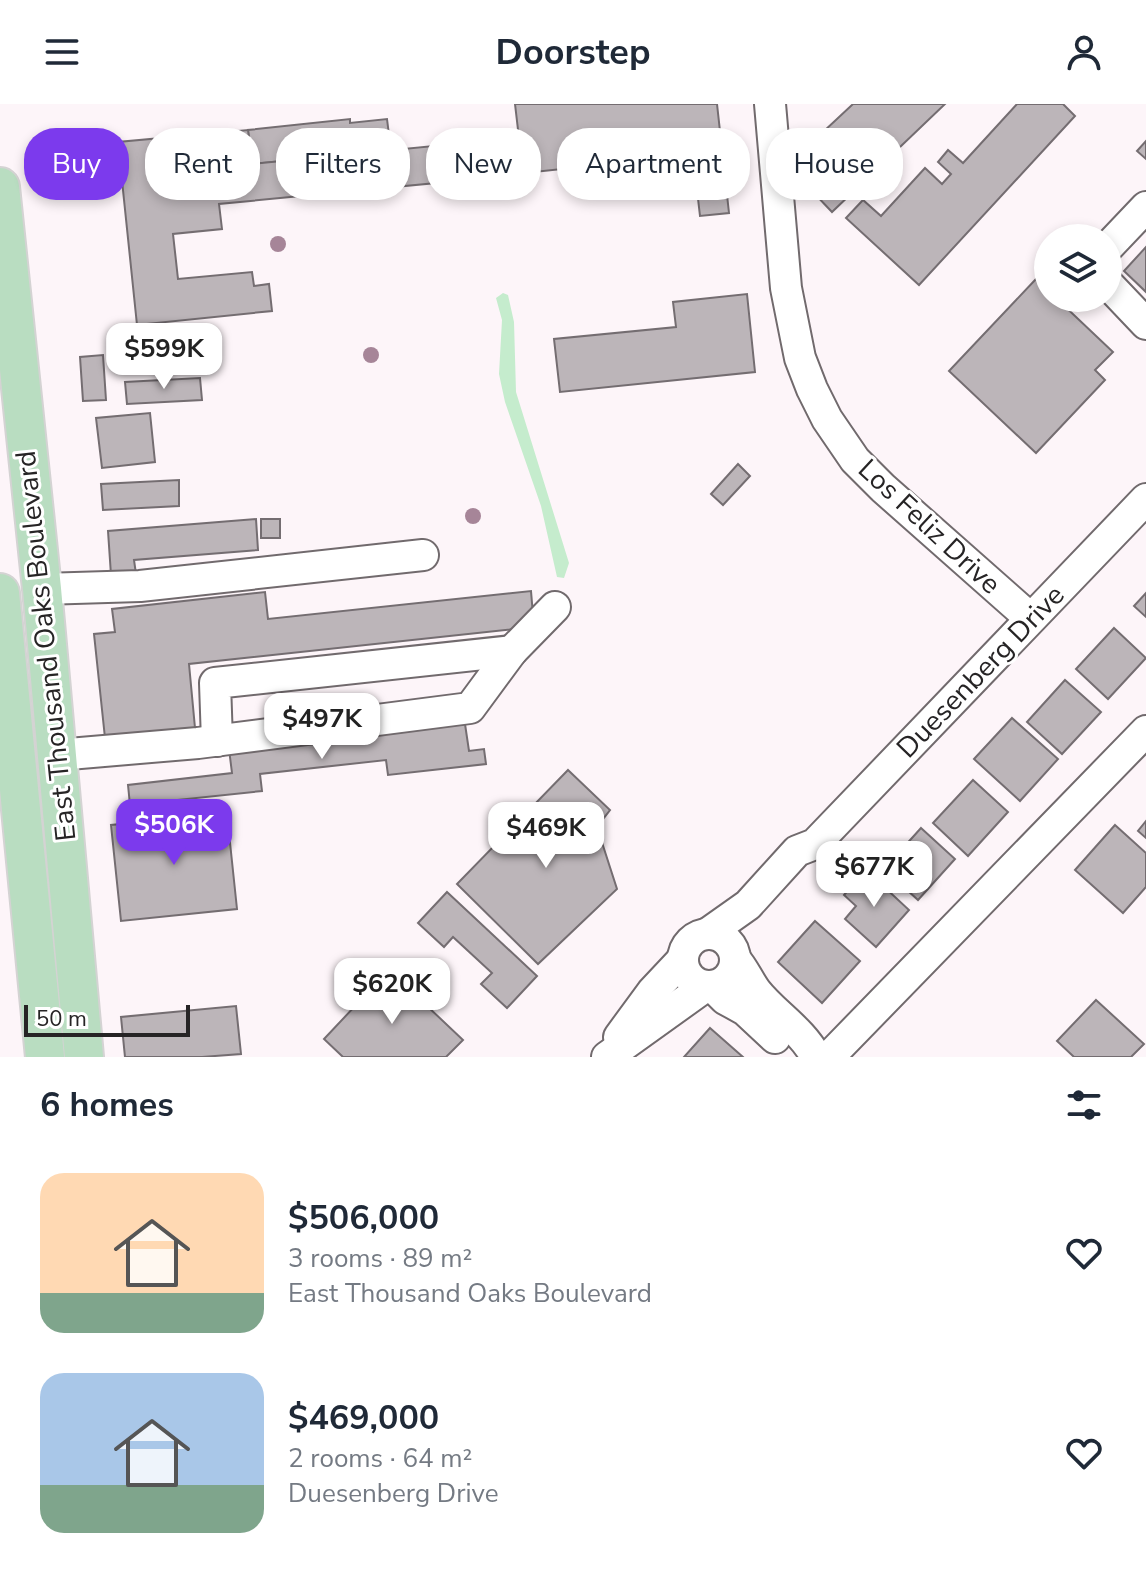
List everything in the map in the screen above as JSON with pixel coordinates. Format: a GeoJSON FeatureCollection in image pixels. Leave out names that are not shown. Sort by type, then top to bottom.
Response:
{"type":"FeatureCollection","features":[{"type":"Feature","properties":{"kind":"main road","name":"East Thousand Oaks Boulevard"},"geometry":{"type":"LineString","coordinates":[[0,187],[42,587],[84,1057]]}},
{"type":"Feature","properties":{"kind":"main road","name":"East Thousand Oaks Boulevard"},"geometry":{"type":"LineString","coordinates":[[0,590],[45,1057]]}},
{"type":"Feature","properties":{"kind":"street","name":"Los Feliz Drive"},"geometry":{"type":"LineString","coordinates":[[770,104],[790,313],[800,358],[827,419],[855,460],[883,488],[1030,618]]}},
{"type":"Feature","properties":{"kind":"street"},"geometry":{"type":"LineString","coordinates":[[1122,232],[1146,207]]}},
{"type":"Feature","properties":{"kind":"street"},"geometry":{"type":"LineString","coordinates":[[1122,299],[1146,324]]}},
{"type":"Feature","properties":{"kind":"street","name":"Duesenberg Drive"},"geometry":{"type":"LineString","coordinates":[[610,1053],[622,1031],[683,959],[688,944],[748,905],[797,851],[815,844],[1146,499]]}},
{"type":"Feature","properties":{"kind":"street"},"geometry":{"type":"LineString","coordinates":[[0,590],[140,586],[423,555]]}},
{"type":"Feature","properties":{"kind":"street"},"geometry":{"type":"LineString","coordinates":[[57,755],[217,741],[470,708],[512,651],[555,607]]}},
{"type":"Feature","properties":{"kind":"street"},"geometry":{"type":"LineString","coordinates":[[217,741],[215,683],[512,651]]}},
{"type":"Feature","properties":{"kind":"street"},"geometry":{"type":"LineString","coordinates":[[829,1057],[1146,731]]}},
{"type":"Feature","properties":{"kind":"street","name":"Duesenberg Drive"},"geometry":{"type":"LineString","coordinates":[[610,1053],[709,986],[726,980],[731,974],[735,956],[761,917],[810,866],[815,844]]}},
{"type":"Feature","properties":{"kind":"street"},"geometry":{"type":"LineString","coordinates":[[707,934],[724,939],[754,988],[809,1044],[816,1057]]}},
{"type":"Feature","properties":{"kind":"street"},"geometry":{"type":"LineString","coordinates":[[683,959],[691,980],[709,986],[745,1010],[791,1053],[800,1057]]}},
{"type":"Feature","properties":{"kind":"shaded area"},"geometry":{"type":"Polygon","coordinates":[[[503,293],[508,295],[514,322],[516,392],[569,563],[564,578],[557,577],[541,506],[505,402],[499,374],[502,320],[496,298],[503,293]]]}},
{"type":"Feature","properties":{"kind":"building"},"geometry":{"type":"Polygon","coordinates":[[[515,104],[717,104],[720,128],[557,128],[557,170],[541,171],[541,128],[518,128],[515,104]]]}},
{"type":"Feature","properties":{"kind":"building"},"geometry":{"type":"Polygon","coordinates":[[[853,104],[945,104],[903,144],[903,128],[827,128],[853,104]]]}},
{"type":"Feature","properties":{"kind":"building"},"geometry":{"type":"Polygon","coordinates":[[[1017,104],[1063,104],[1075,116],[919,285],[846,218],[863,200],[881,216],[896,200],[903,200],[903,192],[925,168],[942,184],[951,174],[938,162],[948,150],[963,163],[1017,104]]]}},
{"type":"Feature","properties":{"kind":"building"},"geometry":{"type":"Polygon","coordinates":[[[350,119],[350,123],[387,119],[388,128],[276,128],[276,162],[260,163],[260,129],[350,119]]]}},
{"type":"Feature","properties":{"kind":"building"},"geometry":{"type":"Polygon","coordinates":[[[145,140],[145,200],[260,200],[260,163],[276,162],[276,198],[219,204],[222,229],[173,234],[178,279],[252,272],[254,286],[269,284],[272,311],[137,325],[124,200],[129,200],[129,141],[145,140]]]}},
{"type":"Feature","properties":{"kind":"building"},"geometry":{"type":"Polygon","coordinates":[[[1146,141],[1146,159],[1137,151],[1146,141]]]}},
{"type":"Feature","properties":{"kind":"building"},"geometry":{"type":"Polygon","coordinates":[[[426,147],[426,184],[410,186],[410,148],[426,147]]]}},
{"type":"Feature","properties":{"kind":"building"},"geometry":{"type":"Polygon","coordinates":[[[698,200],[728,200],[729,213],[700,216],[698,200]]]}},
{"type":"Feature","properties":{"kind":"building"},"geometry":{"type":"Polygon","coordinates":[[[821,200],[845,200],[832,212],[821,200]]]}},
{"type":"Feature","properties":{"kind":"building"},"geometry":{"type":"Polygon","coordinates":[[[1146,247],[1146,292],[1124,271],[1146,247]]]}},
{"type":"Feature","properties":{"kind":"building"},"geometry":{"type":"Polygon","coordinates":[[[1034,281],[1034,312],[1071,312],[1113,352],[1095,370],[1105,380],[1036,453],[949,371],[1034,281]]]}},
{"type":"Feature","properties":{"kind":"building"},"geometry":{"type":"Polygon","coordinates":[[[747,294],[755,372],[560,392],[554,339],[676,327],[673,302],[747,294]]]}},
{"type":"Feature","properties":{"kind":"building"},"geometry":{"type":"Polygon","coordinates":[[[103,355],[106,400],[83,401],[80,357],[103,355]]]}},
{"type":"Feature","properties":{"kind":"building"},"geometry":{"type":"Polygon","coordinates":[[[200,378],[202,400],[127,404],[125,382],[200,378]]]}},
{"type":"Feature","properties":{"kind":"building"},"geometry":{"type":"Polygon","coordinates":[[[150,413],[155,462],[102,468],[96,418],[150,413]]]}},
{"type":"Feature","properties":{"kind":"building"},"geometry":{"type":"Polygon","coordinates":[[[738,464],[750,476],[723,505],[711,494],[738,464]]]}},
{"type":"Feature","properties":{"kind":"building"},"geometry":{"type":"Polygon","coordinates":[[[179,480],[179,506],[103,510],[101,484],[179,480]]]}},
{"type":"Feature","properties":{"kind":"building"},"geometry":{"type":"Polygon","coordinates":[[[256,519],[258,550],[134,560],[136,574],[111,575],[108,531],[256,519]]]}},
{"type":"Feature","properties":{"kind":"building"},"geometry":{"type":"Polygon","coordinates":[[[261,519],[280,519],[280,538],[261,538],[261,519]]]}},
{"type":"Feature","properties":{"kind":"building"},"geometry":{"type":"Polygon","coordinates":[[[531,591],[534,627],[189,664],[195,728],[105,738],[94,634],[115,632],[112,609],[265,592],[268,619],[531,591]]]}},
{"type":"Feature","properties":{"kind":"building"},"geometry":{"type":"Polygon","coordinates":[[[1146,593],[1146,617],[1134,606],[1146,593]]]}},
{"type":"Feature","properties":{"kind":"building"},"geometry":{"type":"Polygon","coordinates":[[[1114,628],[1146,658],[1108,699],[1076,669],[1114,628]]]}},
{"type":"Feature","properties":{"kind":"building"},"geometry":{"type":"Polygon","coordinates":[[[1065,680],[1101,712],[1062,754],[1027,722],[1065,680]]]}},
{"type":"Feature","properties":{"kind":"building"},"geometry":{"type":"Polygon","coordinates":[[[1012,718],[1058,759],[1020,801],[974,759],[1012,718]]]}},
{"type":"Feature","properties":{"kind":"building"},"geometry":{"type":"Polygon","coordinates":[[[465,724],[469,751],[484,749],[486,764],[388,775],[386,760],[260,774],[262,791],[130,805],[128,785],[232,773],[229,749],[465,724]]]}},
{"type":"Feature","properties":{"kind":"building"},"geometry":{"type":"Polygon","coordinates":[[[568,770],[610,810],[597,827],[617,889],[538,964],[457,884],[568,770]]]}},
{"type":"Feature","properties":{"kind":"building"},"geometry":{"type":"Polygon","coordinates":[[[973,780],[1008,812],[968,856],[933,823],[973,780]]]}},
{"type":"Feature","properties":{"kind":"building"},"geometry":{"type":"Polygon","coordinates":[[[227,814],[237,909],[121,921],[111,825],[227,814]]]}},
{"type":"Feature","properties":{"kind":"building"},"geometry":{"type":"Polygon","coordinates":[[[1146,821],[1146,838],[1138,831],[1146,821]]]}},
{"type":"Feature","properties":{"kind":"building"},"geometry":{"type":"Polygon","coordinates":[[[1115,825],[1146,853],[1146,887],[1123,913],[1075,870],[1115,825]]]}},
{"type":"Feature","properties":{"kind":"building"},"geometry":{"type":"Polygon","coordinates":[[[921,828],[955,859],[918,900],[884,869],[921,828]]]}},
{"type":"Feature","properties":{"kind":"building"},"geometry":{"type":"Polygon","coordinates":[[[866,870],[909,910],[876,947],[845,919],[856,906],[844,895],[866,870]]]}},
{"type":"Feature","properties":{"kind":"building"},"geometry":{"type":"Polygon","coordinates":[[[447,892],[537,976],[507,1008],[481,984],[492,973],[453,937],[444,947],[418,923],[447,892]]]}},
{"type":"Feature","properties":{"kind":"building"},"geometry":{"type":"Polygon","coordinates":[[[815,921],[860,961],[822,1003],[778,962],[815,921]]]}},
{"type":"Feature","properties":{"kind":"building"},"geometry":{"type":"Polygon","coordinates":[[[389,970],[463,1040],[446,1057],[343,1057],[324,1039],[389,970]]]}},
{"type":"Feature","properties":{"kind":"building"},"geometry":{"type":"Polygon","coordinates":[[[1096,1000],[1144,1044],[1131,1057],[1074,1057],[1057,1041],[1096,1000]]]}},
{"type":"Feature","properties":{"kind":"building"},"geometry":{"type":"Polygon","coordinates":[[[236,1006],[241,1054],[125,1057],[121,1017],[236,1006]]]}},
{"type":"Feature","properties":{"kind":"building"},"geometry":{"type":"Polygon","coordinates":[[[710,1028],[743,1057],[684,1057],[710,1028]]]}}]}
